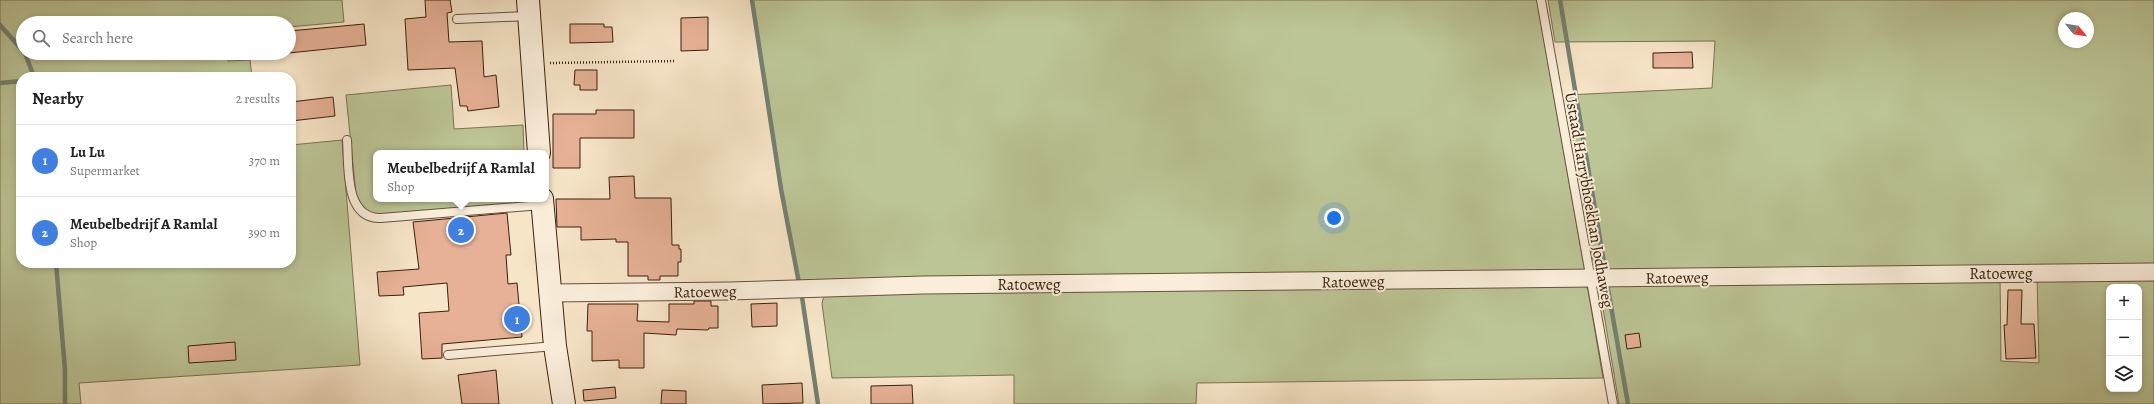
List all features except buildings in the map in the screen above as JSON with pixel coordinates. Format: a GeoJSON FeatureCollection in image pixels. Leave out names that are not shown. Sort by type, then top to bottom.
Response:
{"type":"FeatureCollection","features":[{"type":"Feature","properties":{"kind":"main road"},"geometry":{"type":"LineString","coordinates":[[529,8],[539,150]]}},
{"type":"Feature","properties":{"kind":"main road"},"geometry":{"type":"LineString","coordinates":[[543,202],[552,292],[555,346],[564,404]]}},
{"type":"Feature","properties":{"kind":"street","name":"Ratoeweg"},"geometry":{"type":"LineString","coordinates":[[552,292],[729,291],[923,285],[2154,272]]}},
{"type":"Feature","properties":{"kind":"lane","name":"Ustaad Harrybhoekhan Jodhaweg"},"geometry":{"type":"LineString","coordinates":[[1541,0],[1613,404]]}},
{"type":"Feature","properties":{"kind":"lane"},"geometry":{"type":"LineString","coordinates":[[457,19],[529,8]]}},
{"type":"Feature","properties":{"kind":"lane"},"geometry":{"type":"LineString","coordinates":[[346,140],[353,199],[360,212],[366,217],[381,218],[543,202]]}},
{"type":"Feature","properties":{"kind":"lane"},"geometry":{"type":"LineString","coordinates":[[448,355],[555,346]]}},
{"type":"Feature","properties":{"kind":"path"},"geometry":{"type":"LineString","coordinates":[[533,64],[676,61]]}},
{"type":"Feature","properties":{"kind":"green space"},"geometry":{"type":"Polygon","coordinates":[[[0,0],[342,0],[344,22],[296,26],[296,16],[16,16],[16,60],[250,60],[251,72],[16,72],[16,268],[296,268],[296,145],[342,140],[360,365],[79,383],[81,404],[0,404],[0,0]]]}},
{"type":"Feature","properties":{"kind":"green space"},"geometry":{"type":"Polygon","coordinates":[[[752,0],[1537,0],[1585,272],[799,283],[781,189],[752,0]]]}},
{"type":"Feature","properties":{"kind":"green space"},"geometry":{"type":"Polygon","coordinates":[[[1548,0],[2154,0],[2154,267],[1597,270],[1594,266],[1566,95],[1712,88],[1715,41],[1555,42],[1548,0]]]}},
{"type":"Feature","properties":{"kind":"green space"},"geometry":{"type":"Polygon","coordinates":[[[451,85],[454,129],[523,125],[524,150],[373,150],[373,202],[519,202],[511,205],[374,215],[361,207],[356,194],[346,95],[451,85]]]}},
{"type":"Feature","properties":{"kind":"green space"},"geometry":{"type":"Polygon","coordinates":[[[2000,275],[2001,361],[2039,363],[2037,277],[2154,276],[2154,404],[1619,404],[1601,297],[1603,283],[2000,275]]]}},
{"type":"Feature","properties":{"kind":"green space"},"geometry":{"type":"Polygon","coordinates":[[[1586,286],[1588,290],[1603,378],[1197,383],[1196,404],[1014,404],[1014,375],[832,378],[822,304],[827,292],[1586,286]]]}},
{"type":"Feature","properties":{"kind":"waterway"},"geometry":{"type":"LineString","coordinates":[[752,0],[781,189],[799,283]]}},
{"type":"Feature","properties":{"kind":"waterway"},"geometry":{"type":"LineString","coordinates":[[1560,0],[1604,263]]}},
{"type":"Feature","properties":{"kind":"waterway"},"geometry":{"type":"LineString","coordinates":[[0,25],[16,43]]}},
{"type":"Feature","properties":{"kind":"waterway"},"geometry":{"type":"LineString","coordinates":[[28,60],[32,72]]}},
{"type":"Feature","properties":{"kind":"waterway"},"geometry":{"type":"LineString","coordinates":[[0,83],[16,81]]}},
{"type":"Feature","properties":{"kind":"waterway"},"geometry":{"type":"LineString","coordinates":[[56,268],[65,370],[65,404]]}},
{"type":"Feature","properties":{"kind":"waterway"},"geometry":{"type":"LineString","coordinates":[[1608,289],[1628,404]]}},
{"type":"Feature","properties":{"kind":"waterway"},"geometry":{"type":"LineString","coordinates":[[802,297],[818,404]]}},
{"type":"Feature","properties":{"kind":"place","name":"Meubelbedrijf A Ramlal"},"geometry":{"type":"Point","coordinates":[461,230]}},
{"type":"Feature","properties":{"kind":"place","name":"Lu Lu"},"geometry":{"type":"Point","coordinates":[517,319]}}]}
